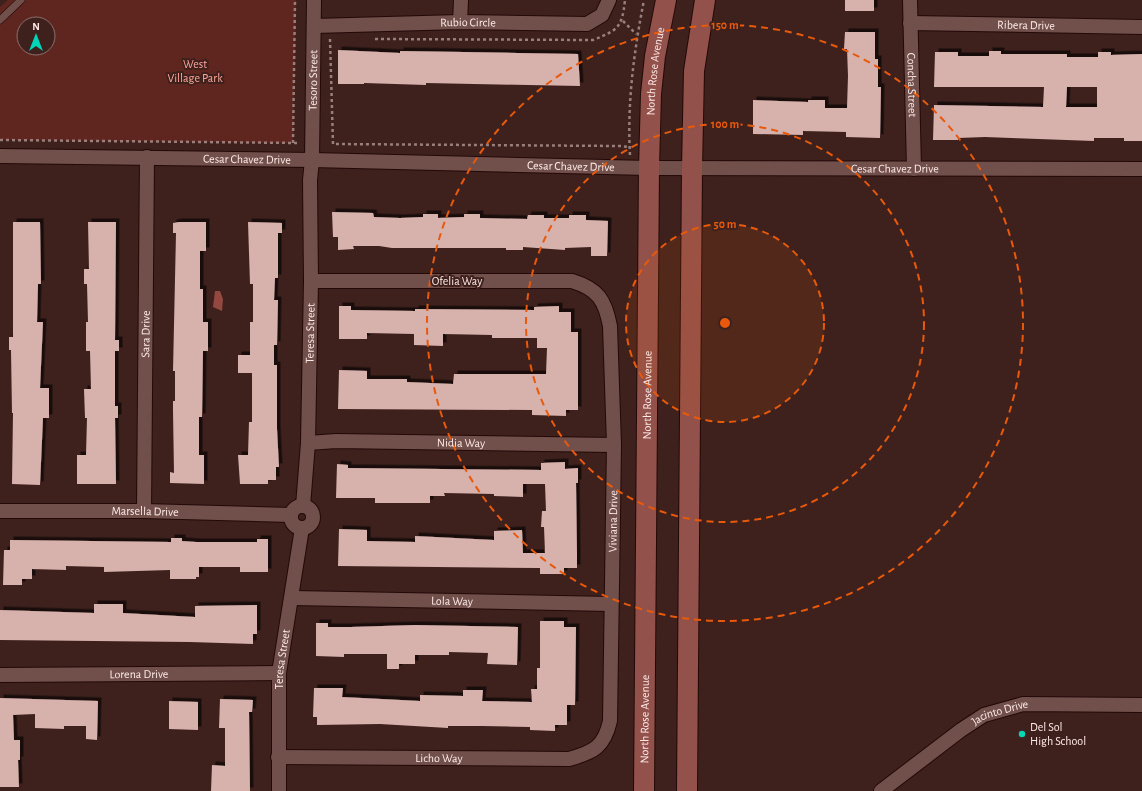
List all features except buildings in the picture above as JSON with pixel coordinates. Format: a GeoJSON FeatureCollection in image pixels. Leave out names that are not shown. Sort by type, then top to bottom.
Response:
{"type":"FeatureCollection","features":[{"type":"Feature","properties":{"kind":"main road","name":"North Rose Avenue"},"geometry":{"type":"LineString","coordinates":[[644,791],[640,168],[655,56],[666,0]]}},
{"type":"Feature","properties":{"kind":"main road"},"geometry":{"type":"LineString","coordinates":[[687,791],[694,71],[705,0]]}},
{"type":"Feature","properties":{"kind":"street","name":"Tesoro Street"},"geometry":{"type":"LineString","coordinates":[[312,160],[314,0]]}},
{"type":"Feature","properties":{"kind":"street"},"geometry":{"type":"LineString","coordinates":[[460,0],[460,22]]}},
{"type":"Feature","properties":{"kind":"street","name":"Rubio Circle"},"geometry":{"type":"LineString","coordinates":[[314,26],[460,22],[587,24],[602,15],[609,0]]}},
{"type":"Feature","properties":{"kind":"street","name":"Concha Street"},"geometry":{"type":"LineString","coordinates":[[910,0],[914,170]]}},
{"type":"Feature","properties":{"kind":"street","name":"Ribera Drive"},"geometry":{"type":"LineString","coordinates":[[910,23],[1142,27]]}},
{"type":"Feature","properties":{"kind":"street","name":"Cesar Chavez Drive"},"geometry":{"type":"LineString","coordinates":[[0,156],[312,160],[640,168],[914,170],[1142,169]]}},
{"type":"Feature","properties":{"kind":"street","name":"Sara Drive"},"geometry":{"type":"LineString","coordinates":[[144,510],[147,157]]}},
{"type":"Feature","properties":{"kind":"street","name":"Teresa Street"},"geometry":{"type":"LineString","coordinates":[[303,506],[308,443],[311,281],[310,180],[312,160]]}},
{"type":"Feature","properties":{"kind":"street","name":"Ofelia Way"},"geometry":{"type":"LineString","coordinates":[[311,281],[572,282],[583,285],[598,295]]}},
{"type":"Feature","properties":{"kind":"street","name":"Viviana Drive"},"geometry":{"type":"LineString","coordinates":[[598,295],[606,308],[610,326],[614,445],[610,721],[607,733],[598,748]]}},
{"type":"Feature","properties":{"kind":"street","name":"Nidia Way"},"geometry":{"type":"LineString","coordinates":[[308,443],[336,441],[614,445]]}},
{"type":"Feature","properties":{"kind":"street"},"geometry":{"type":"LineString","coordinates":[[303,506],[310,509],[314,517],[310,525],[302,528],[296,527],[292,522],[291,514],[296,508],[303,506]]}},
{"type":"Feature","properties":{"kind":"street","name":"Marsella Drive"},"geometry":{"type":"LineString","coordinates":[[0,510],[144,510],[291,514]]}},
{"type":"Feature","properties":{"kind":"street","name":"Teresa Street"},"geometry":{"type":"LineString","coordinates":[[279,791],[279,673],[302,528]]}},
{"type":"Feature","properties":{"kind":"street","name":"Lola Way"},"geometry":{"type":"LineString","coordinates":[[292,598],[611,604]]}},
{"type":"Feature","properties":{"kind":"street","name":"Lorena Drive"},"geometry":{"type":"LineString","coordinates":[[0,675],[279,673]]}},
{"type":"Feature","properties":{"kind":"street","name":"Jacinto Drive"},"geometry":{"type":"LineString","coordinates":[[881,791],[961,730],[984,715],[1023,704],[1142,705]]}},
{"type":"Feature","properties":{"kind":"street","name":"Licho Way"},"geometry":{"type":"LineString","coordinates":[[278,757],[569,759],[586,754],[598,748]]}},
{"type":"Feature","properties":{"kind":"lane"},"geometry":{"type":"LineString","coordinates":[[0,20],[21,0]]}},
{"type":"Feature","properties":{"kind":"path"},"geometry":{"type":"LineString","coordinates":[[293,143],[295,0]]}},
{"type":"Feature","properties":{"kind":"path"},"geometry":{"type":"LineString","coordinates":[[369,39],[593,40],[611,33],[623,21],[625,0]]}},
{"type":"Feature","properties":{"kind":"path"},"geometry":{"type":"LineString","coordinates":[[640,168],[630,147],[631,89],[636,35],[644,0]]}},
{"type":"Feature","properties":{"kind":"path"},"geometry":{"type":"LineString","coordinates":[[623,21],[636,35]]}},
{"type":"Feature","properties":{"kind":"path"},"geometry":{"type":"LineString","coordinates":[[333,144],[329,39],[337,39]]}},
{"type":"Feature","properties":{"kind":"path"},"geometry":{"type":"LineString","coordinates":[[0,140],[630,147]]}},
{"type":"Feature","properties":{"kind":"green space","name":"West Village Park"},"geometry":{"type":"Polygon","coordinates":[[[8,0],[296,0],[293,143],[0,140],[0,7],[8,0]]]}},
{"type":"Feature","properties":{"kind":"shaded area"},"geometry":{"type":"Polygon","coordinates":[[[215,291],[220,291],[223,299],[222,311],[213,307],[215,291]]]}},
{"type":"Feature","properties":{"kind":"place","name":"Del Sol High School"},"geometry":{"type":"Point","coordinates":[1022,734]}}]}
